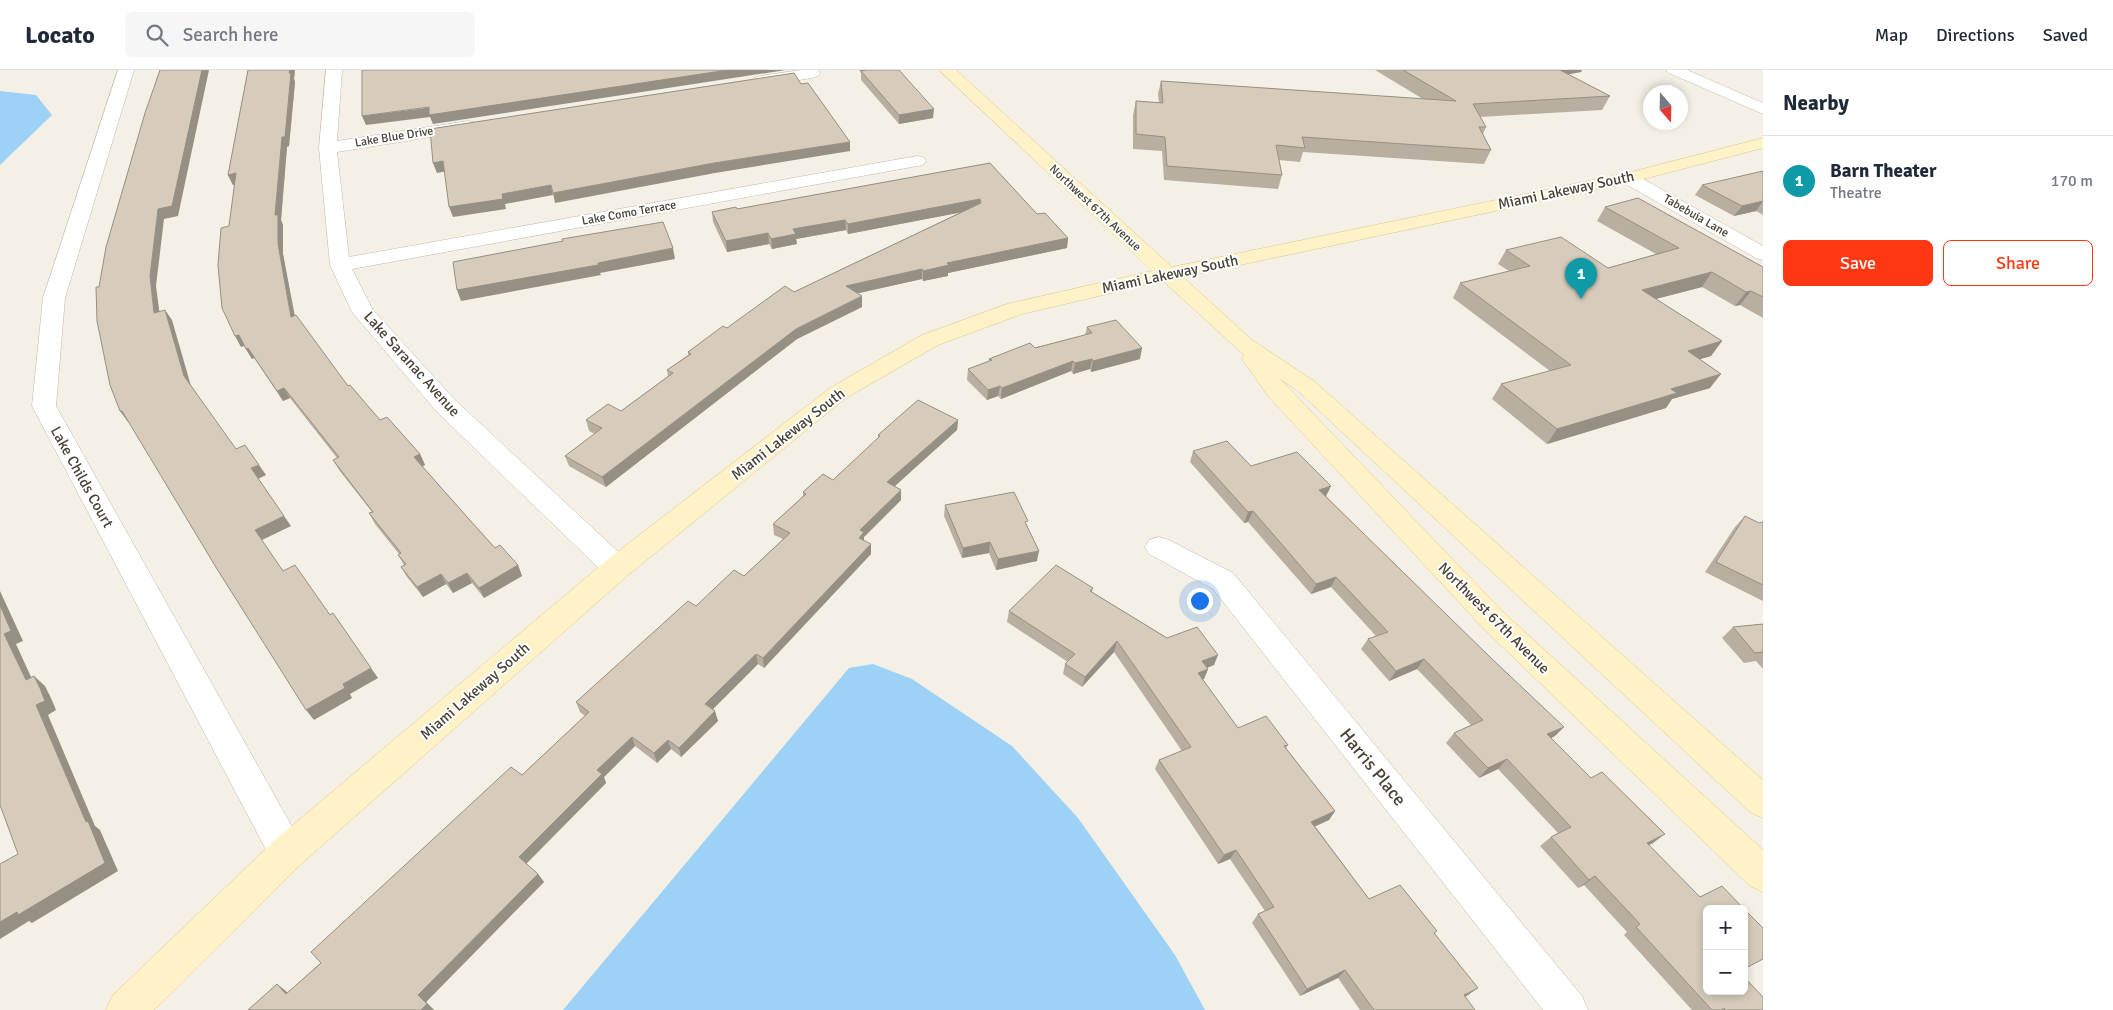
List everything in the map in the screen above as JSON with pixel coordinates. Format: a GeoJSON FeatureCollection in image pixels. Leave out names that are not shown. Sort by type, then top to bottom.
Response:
{"type":"FeatureCollection","features":[{"type":"Feature","properties":{"kind":"street","name":"Lake Childs Court"},"geometry":{"type":"LineString","coordinates":[[126,70],[54,298],[44,406],[286,853]]}},
{"type":"Feature","properties":{"kind":"street","name":"Lake Saranac Avenue"},"geometry":{"type":"LineString","coordinates":[[334,70],[328,148],[340,265],[363,312],[446,405],[617,568]]}},
{"type":"Feature","properties":{"kind":"street"},"geometry":{"type":"LineString","coordinates":[[743,83],[812,73],[810,70]]}},
{"type":"Feature","properties":{"kind":"street","name":"Northwest 67th Avenue"},"geometry":{"type":"LineString","coordinates":[[947,70],[1244,345],[1306,386],[1763,802]]}},
{"type":"Feature","properties":{"kind":"street"},"geometry":{"type":"LineString","coordinates":[[1674,70],[1763,109]]}},
{"type":"Feature","properties":{"kind":"street","name":"Lake Blue Drive"},"geometry":{"type":"LineString","coordinates":[[328,148],[486,123]]}},
{"type":"Feature","properties":{"kind":"street","name":"Miami Lakeway South"},"geometry":{"type":"LineString","coordinates":[[126,1010],[286,853],[617,568],[838,392],[930,340],[1015,309],[1167,274],[1628,178],[1763,143]]}},
{"type":"Feature","properties":{"kind":"street","name":"Lake Como Terrace"},"geometry":{"type":"LineString","coordinates":[[340,265],[918,160]]}},
{"type":"Feature","properties":{"kind":"street","name":"Tabebuia Lane"},"geometry":{"type":"LineString","coordinates":[[1628,178],[1763,254]]}},
{"type":"Feature","properties":{"kind":"street","name":"Northwest 67th Avenue"},"geometry":{"type":"LineString","coordinates":[[1244,345],[1276,391],[1492,619],[1763,874]]}},
{"type":"Feature","properties":{"kind":"street","name":"Harris Place"},"geometry":{"type":"LineString","coordinates":[[1159,547],[1223,580],[1568,1010]]}},
{"type":"Feature","properties":{"kind":"water"},"geometry":{"type":"Polygon","coordinates":[[[0,91],[36,95],[52,115],[0,165],[0,91]]]}},
{"type":"Feature","properties":{"kind":"water"},"geometry":{"type":"Polygon","coordinates":[[[873,664],[912,679],[1012,746],[1078,818],[1175,955],[1205,1010],[563,1010],[849,668],[873,664]]]}},
{"type":"Feature","properties":{"kind":"building"},"geometry":{"type":"Polygon","coordinates":[[[160,70],[202,70],[172,206],[158,209],[150,276],[154,313],[165,310],[184,376],[236,449],[245,445],[259,465],[251,468],[284,516],[255,530],[283,571],[295,565],[330,615],[333,613],[371,668],[343,684],[345,688],[306,710],[217,569],[122,411],[120,411],[110,385],[97,321],[96,287],[99,287],[106,247],[145,113],[160,70]]]}},
{"type":"Feature","properties":{"kind":"building"},"geometry":{"type":"Polygon","coordinates":[[[248,70],[290,70],[289,73],[291,73],[285,137],[282,137],[275,215],[278,215],[278,244],[291,317],[296,315],[348,386],[350,385],[380,420],[387,417],[420,454],[414,457],[495,548],[500,545],[518,565],[479,588],[467,573],[448,583],[441,574],[417,587],[401,567],[406,564],[398,555],[401,553],[369,513],[373,512],[333,460],[339,457],[284,388],[277,391],[248,348],[246,349],[239,335],[235,336],[222,308],[218,265],[221,228],[229,226],[236,173],[228,175],[248,70]]]}},
{"type":"Feature","properties":{"kind":"building"},"geometry":{"type":"Polygon","coordinates":[[[362,70],[728,70],[429,115],[429,107],[362,116],[362,70]]]}},
{"type":"Feature","properties":{"kind":"building"},"geometry":{"type":"Polygon","coordinates":[[[899,70],[934,109],[899,115],[861,71],[899,70]]]}},
{"type":"Feature","properties":{"kind":"building"},"geometry":{"type":"Polygon","coordinates":[[[1403,70],[1560,70],[1610,96],[1473,104],[1486,127],[1479,127],[1491,150],[1302,137],[1305,148],[1276,145],[1282,175],[1167,166],[1165,137],[1136,134],[1136,101],[1163,103],[1161,81],[1456,101],[1403,70]]]}},
{"type":"Feature","properties":{"kind":"building"},"geometry":{"type":"Polygon","coordinates":[[[794,73],[801,84],[808,83],[850,142],[714,163],[553,193],[551,185],[502,194],[503,199],[449,207],[443,161],[433,163],[430,129],[794,73]]]}},
{"type":"Feature","properties":{"kind":"building"},"geometry":{"type":"Polygon","coordinates":[[[990,163],[1037,214],[1045,213],[1068,238],[947,263],[949,265],[923,271],[922,269],[846,286],[862,296],[796,329],[602,477],[565,456],[602,428],[586,420],[608,404],[621,411],[673,373],[667,370],[691,354],[688,352],[723,326],[727,328],[785,286],[794,292],[981,203],[980,199],[848,224],[845,220],[793,229],[796,234],[771,239],[768,233],[726,241],[712,212],[990,163]]]}},
{"type":"Feature","properties":{"kind":"building"},"geometry":{"type":"Polygon","coordinates":[[[1763,171],[1763,201],[1742,206],[1702,185],[1763,171]]]}},
{"type":"Feature","properties":{"kind":"building"},"geometry":{"type":"Polygon","coordinates":[[[1638,198],[1763,267],[1763,297],[1751,291],[1746,292],[1712,272],[1642,290],[1722,341],[1688,351],[1721,374],[1671,389],[1677,393],[1557,429],[1501,384],[1571,365],[1460,283],[1530,266],[1506,250],[1561,237],[1608,268],[1679,248],[1605,207],[1638,198]]]}},
{"type":"Feature","properties":{"kind":"building"},"geometry":{"type":"Polygon","coordinates":[[[663,222],[673,248],[598,263],[598,265],[457,290],[453,262],[563,241],[562,239],[663,222]]]}},
{"type":"Feature","properties":{"kind":"building"},"geometry":{"type":"Polygon","coordinates":[[[1116,320],[1142,348],[1093,361],[1092,359],[1075,363],[1073,361],[1002,388],[1000,386],[988,390],[968,369],[1030,343],[1035,348],[1092,333],[1087,327],[1116,320]]]}},
{"type":"Feature","properties":{"kind":"building"},"geometry":{"type":"Polygon","coordinates":[[[918,400],[958,420],[887,482],[901,490],[860,530],[864,532],[859,538],[871,544],[763,658],[756,654],[705,704],[715,711],[679,748],[668,740],[654,753],[632,737],[597,770],[602,774],[519,857],[538,874],[418,995],[427,1004],[421,1010],[248,1010],[277,984],[286,994],[321,963],[311,952],[511,767],[522,775],[589,712],[576,702],[688,601],[696,606],[734,570],[744,576],[790,533],[773,524],[806,494],[803,492],[823,474],[833,480],[880,436],[878,435],[918,400]]]}},
{"type":"Feature","properties":{"kind":"building"},"geometry":{"type":"Polygon","coordinates":[[[1227,441],[1251,466],[1297,452],[1331,486],[1319,490],[1564,727],[1547,734],[1591,778],[1602,772],[1665,834],[1647,843],[1700,897],[1722,886],[1740,905],[1703,905],[1703,995],[1748,995],[1748,981],[1763,997],[1763,1010],[1725,1010],[1724,1008],[1712,1010],[1636,927],[1640,924],[1595,876],[1589,880],[1551,837],[1571,827],[1507,759],[1488,768],[1454,733],[1483,720],[1424,659],[1396,671],[1368,639],[1388,632],[1336,577],[1316,584],[1253,511],[1248,512],[1193,451],[1227,441]]]}},
{"type":"Feature","properties":{"kind":"building"},"geometry":{"type":"Polygon","coordinates":[[[1014,492],[1028,521],[1025,522],[1039,551],[998,559],[990,542],[963,548],[945,505],[1014,492]]]}},
{"type":"Feature","properties":{"kind":"building"},"geometry":{"type":"Polygon","coordinates":[[[1745,516],[1759,523],[1763,522],[1763,585],[1716,562],[1745,516]]]}},
{"type":"Feature","properties":{"kind":"building"},"geometry":{"type":"Polygon","coordinates":[[[1056,565],[1093,588],[1090,591],[1167,638],[1197,627],[1218,655],[1202,661],[1208,669],[1198,673],[1238,728],[1266,716],[1288,745],[1284,746],[1335,811],[1311,822],[1369,899],[1400,885],[1437,931],[1434,933],[1478,988],[1464,995],[1475,1010],[1374,1010],[1345,970],[1307,989],[1258,914],[1274,907],[1236,850],[1224,855],[1159,760],[1191,747],[1117,641],[1085,677],[1065,664],[1075,654],[1009,611],[1056,565]]]}},
{"type":"Feature","properties":{"kind":"building"},"geometry":{"type":"Polygon","coordinates":[[[0,605],[11,631],[4,634],[26,680],[34,676],[40,688],[45,701],[36,705],[105,863],[18,915],[17,912],[0,922],[0,864],[18,854],[0,805],[0,605]]]}},
{"type":"Feature","properties":{"kind":"building"},"geometry":{"type":"Polygon","coordinates":[[[1763,624],[1763,652],[1755,653],[1733,627],[1763,624]]]}},
{"type":"Feature","properties":{"kind":"building"},"geometry":{"type":"Polygon","coordinates":[[[1748,913],[1763,928],[1763,959],[1748,967],[1748,913]]]}},
{"type":"Feature","properties":{"kind":"place","name":"Barn Theater"},"geometry":{"type":"Point","coordinates":[1581,299]}}]}
